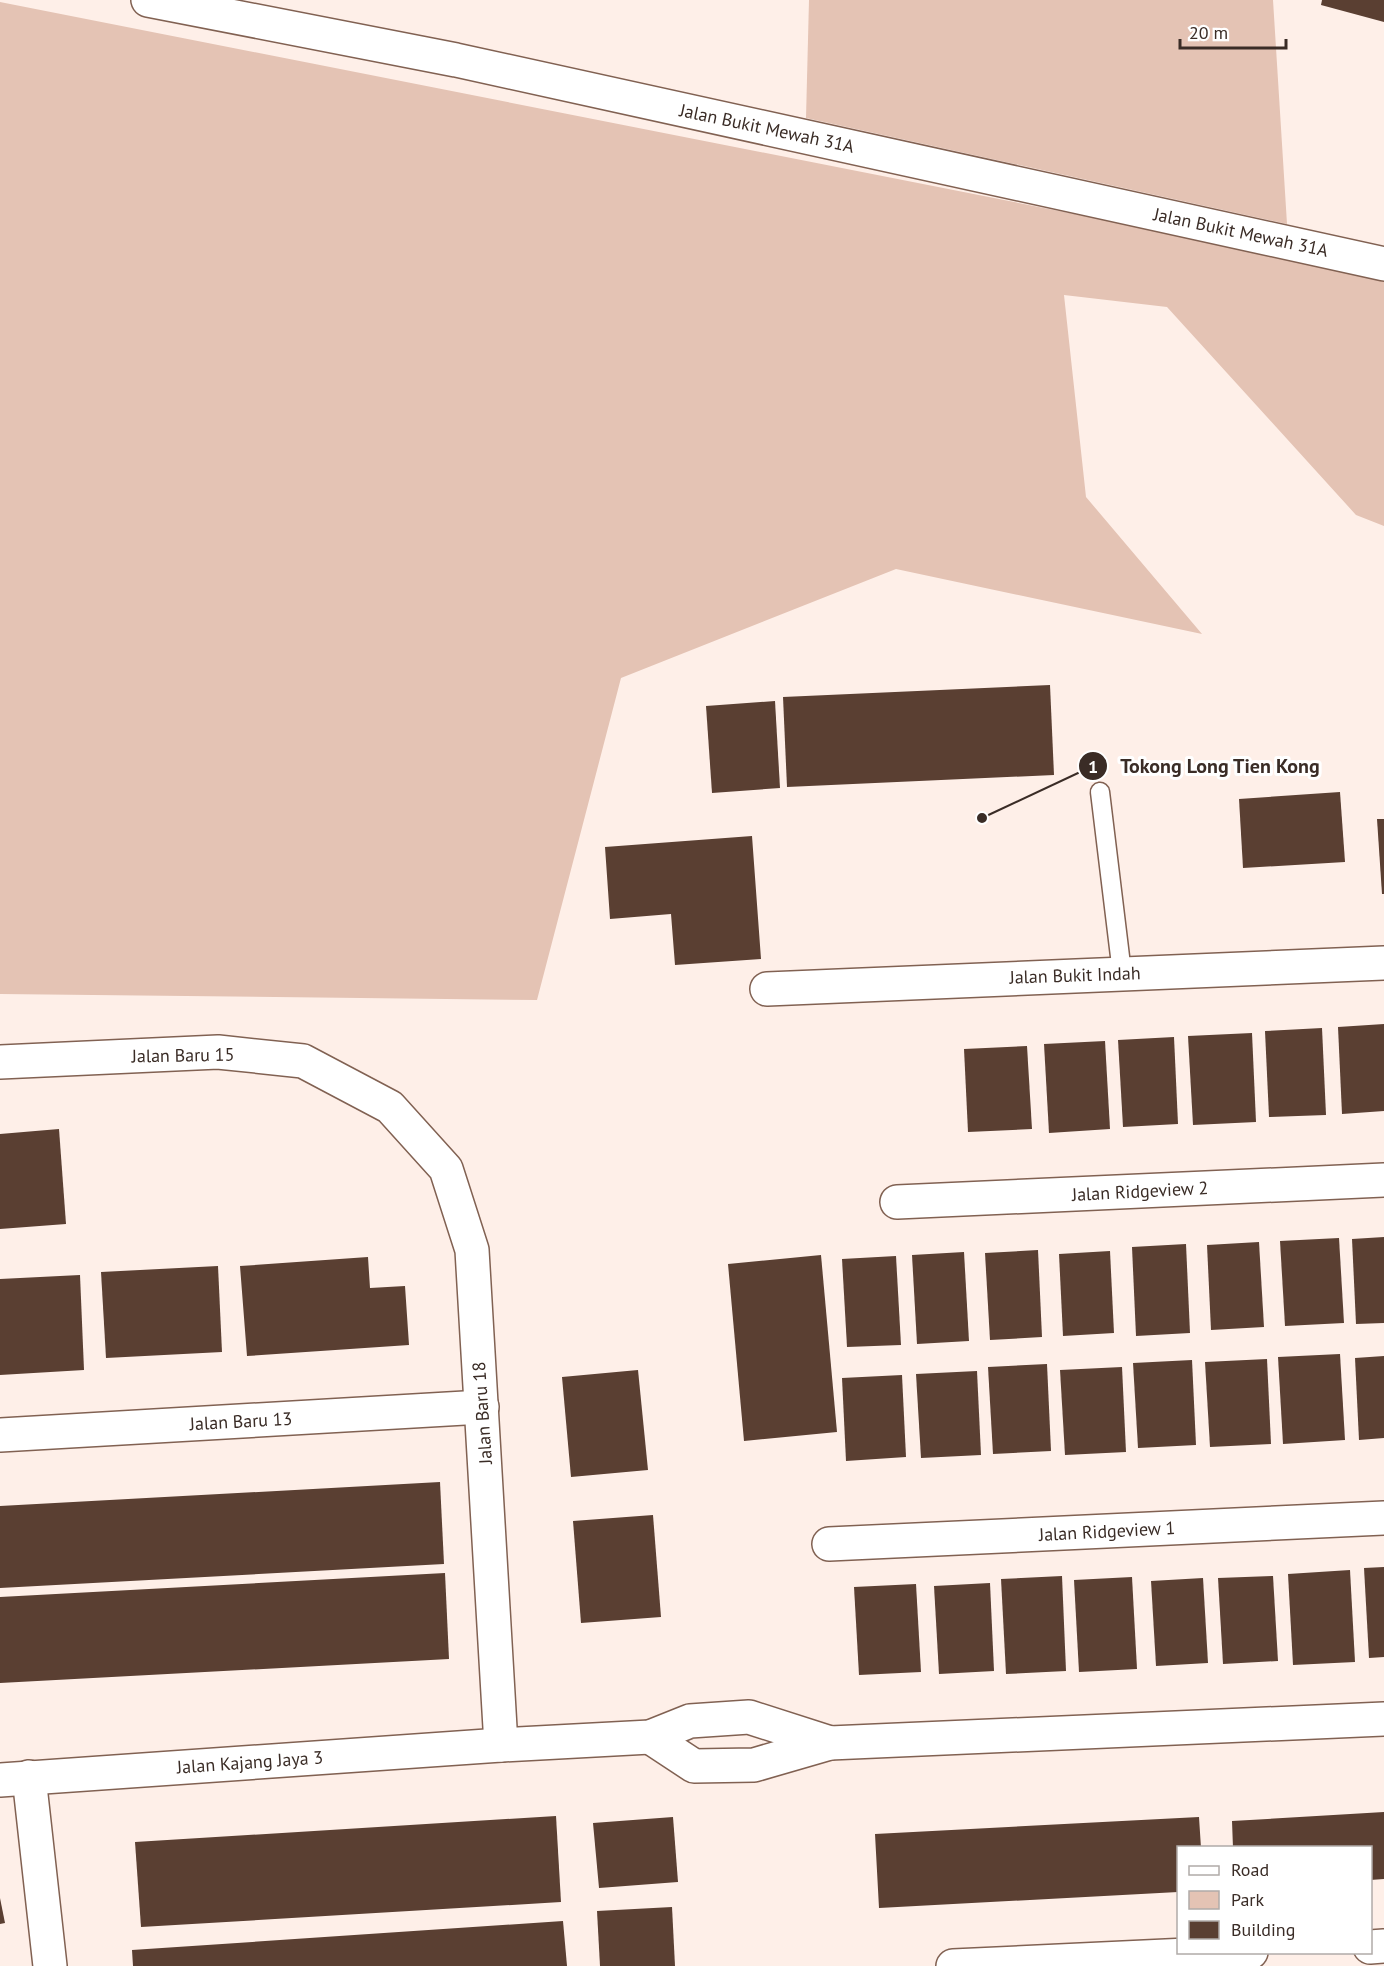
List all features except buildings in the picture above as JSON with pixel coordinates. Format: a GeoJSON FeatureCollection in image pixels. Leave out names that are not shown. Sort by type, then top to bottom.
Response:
{"type":"FeatureCollection","features":[{"type":"Feature","properties":{"kind":"street","name":"Jalan Bukit Mewah 31A"},"geometry":{"type":"LineString","coordinates":[[148,0],[217,7],[1384,264]]}},
{"type":"Feature","properties":{"kind":"street","name":"Jalan Bukit Indah"},"geometry":{"type":"LineString","coordinates":[[767,989],[1384,963]]}},
{"type":"Feature","properties":{"kind":"street","name":"Jalan Baru 15"},"geometry":{"type":"LineString","coordinates":[[0,1062],[218,1052],[303,1061],[390,1107]]}},
{"type":"Feature","properties":{"kind":"street","name":"Jalan Baru 18"},"geometry":{"type":"LineString","coordinates":[[390,1107],[446,1169],[472,1250],[501,1745]]}},
{"type":"Feature","properties":{"kind":"street","name":"Jalan Ridgeview 2"},"geometry":{"type":"LineString","coordinates":[[897,1202],[1384,1179]]}},
{"type":"Feature","properties":{"kind":"street","name":"Jalan Baru 13"},"geometry":{"type":"LineString","coordinates":[[0,1435],[482,1407]]}},
{"type":"Feature","properties":{"kind":"street","name":"Jalan Ridgeview 1"},"geometry":{"type":"LineString","coordinates":[[829,1544],[1384,1518]]}},
{"type":"Feature","properties":{"kind":"street","name":"Jalan Kajang Jaya 3"},"geometry":{"type":"LineString","coordinates":[[14,1779],[501,1745],[650,1737],[690,1721],[749,1717],[830,1743]]}},
{"type":"Feature","properties":{"kind":"street"},"geometry":{"type":"LineString","coordinates":[[650,1737],[694,1766],[753,1765],[830,1743],[1384,1719]]}},
{"type":"Feature","properties":{"kind":"street"},"geometry":{"type":"LineString","coordinates":[[14,1779],[50,1966]]}},
{"type":"Feature","properties":{"kind":"street"},"geometry":{"type":"LineString","coordinates":[[953,1966],[1228,1954]]}},
{"type":"Feature","properties":{"kind":"lane"},"geometry":{"type":"LineString","coordinates":[[1100,792],[1122,973]]}},
{"type":"Feature","properties":{"kind":"green space"},"geometry":{"type":"Polygon","coordinates":[[[809,0],[1273,0],[1287,224],[806,118],[809,0]]]}},
{"type":"Feature","properties":{"kind":"green space"},"geometry":{"type":"Polygon","coordinates":[[[0,2],[1384,275],[1384,526],[1356,515],[1167,307],[1064,295],[1086,497],[1202,634],[896,569],[621,678],[537,1000],[0,994],[0,2]]]}},
{"type":"Feature","properties":{"kind":"place","name":"Tokong Long Tien Kong"},"geometry":{"type":"Point","coordinates":[982,818]}}]}
